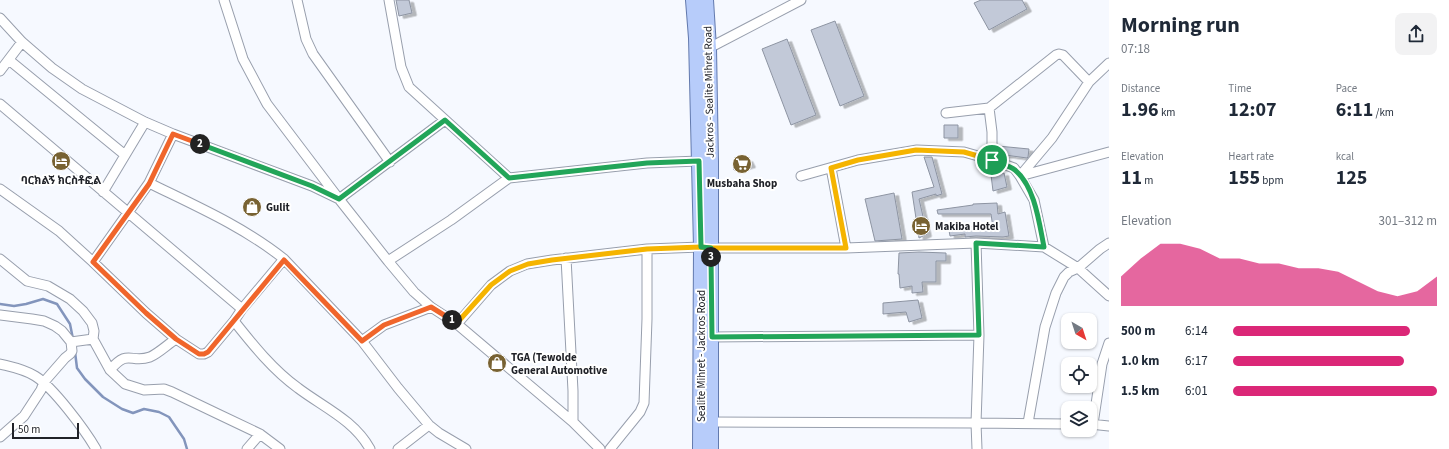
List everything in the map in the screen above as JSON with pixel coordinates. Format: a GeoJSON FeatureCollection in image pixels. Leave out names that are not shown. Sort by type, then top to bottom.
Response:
{"type":"FeatureCollection","features":[{"type":"Feature","properties":{"kind":"main road","name":"Sealite Mihret - Jackros Road"},"geometry":{"type":"LineString","coordinates":[[693,0],[696,38],[699,161],[706,247],[700,449]]}},
{"type":"Feature","properties":{"kind":"main road","name":"Jackros - Sealite Mihret Road"},"geometry":{"type":"LineString","coordinates":[[706,0],[709,48],[706,247],[712,337],[711,449]]}},
{"type":"Feature","properties":{"kind":"street"},"geometry":{"type":"LineString","coordinates":[[224,0],[243,59],[267,104],[388,261],[414,292],[431,307],[456,324],[573,422],[600,449]]}},
{"type":"Feature","properties":{"kind":"street"},"geometry":{"type":"LineString","coordinates":[[297,0],[306,39],[313,54],[390,162]]}},
{"type":"Feature","properties":{"kind":"street"},"geometry":{"type":"LineString","coordinates":[[389,0],[401,67],[409,87],[509,178]]}},
{"type":"Feature","properties":{"kind":"street"},"geometry":{"type":"LineString","coordinates":[[709,48],[801,0]]}},
{"type":"Feature","properties":{"kind":"street"},"geometry":{"type":"LineString","coordinates":[[0,18],[22,42],[52,68],[82,89],[145,122],[173,134],[312,186],[339,199]]}},
{"type":"Feature","properties":{"kind":"street"},"geometry":{"type":"LineString","coordinates":[[0,71],[22,42]]}},
{"type":"Feature","properties":{"kind":"street"},"geometry":{"type":"LineString","coordinates":[[946,113],[989,108],[1059,54],[1063,55],[1089,82]]}},
{"type":"Feature","properties":{"kind":"street"},"geometry":{"type":"LineString","coordinates":[[9,60],[125,155]]}},
{"type":"Feature","properties":{"kind":"street"},"geometry":{"type":"LineString","coordinates":[[1020,176],[1052,138],[1089,82],[1109,63]]}},
{"type":"Feature","properties":{"kind":"street"},"geometry":{"type":"LineString","coordinates":[[0,104],[242,309]]}},
{"type":"Feature","properties":{"kind":"street"},"geometry":{"type":"LineString","coordinates":[[989,108],[992,132],[992,160]]}},
{"type":"Feature","properties":{"kind":"street"},"geometry":{"type":"LineString","coordinates":[[339,199],[445,120]]}},
{"type":"Feature","properties":{"kind":"street"},"geometry":{"type":"LineString","coordinates":[[103,192],[145,122]]}},
{"type":"Feature","properties":{"kind":"street"},"geometry":{"type":"LineString","coordinates":[[93,262],[130,213],[149,184],[173,134]]}},
{"type":"Feature","properties":{"kind":"street"},"geometry":{"type":"LineString","coordinates":[[801,176],[858,160],[916,150],[964,152],[992,160],[1014,168],[1020,176],[1034,200],[1044,247]]}},
{"type":"Feature","properties":{"kind":"street"},"geometry":{"type":"LineString","coordinates":[[1020,176],[1109,152]]}},
{"type":"Feature","properties":{"kind":"street"},"geometry":{"type":"LineString","coordinates":[[388,261],[451,220],[509,178],[647,163],[699,161]]}},
{"type":"Feature","properties":{"kind":"street"},"geometry":{"type":"LineString","coordinates":[[831,168],[846,248]]}},
{"type":"Feature","properties":{"kind":"street"},"geometry":{"type":"LineString","coordinates":[[149,184],[219,217],[270,248],[284,260],[362,341],[429,425],[439,433],[466,449]]}},
{"type":"Feature","properties":{"kind":"street"},"geometry":{"type":"LineString","coordinates":[[1,191],[28,208],[59,232],[93,262],[146,313],[176,339],[199,354],[208,352],[284,260]]}},
{"type":"Feature","properties":{"kind":"street"},"geometry":{"type":"LineString","coordinates":[[976,243],[979,335],[976,423],[977,449]]}},
{"type":"Feature","properties":{"kind":"street"},"geometry":{"type":"LineString","coordinates":[[456,324],[491,285],[510,271],[528,264],[566,258],[647,249],[706,247],[846,248],[976,243],[1044,247],[1078,268],[1109,296]]}},
{"type":"Feature","properties":{"kind":"street"},"geometry":{"type":"LineString","coordinates":[[1028,423],[1045,327],[1054,299],[1064,277],[1069,272],[1078,268],[1109,243]]}},
{"type":"Feature","properties":{"kind":"street"},"geometry":{"type":"LineString","coordinates":[[610,449],[640,412],[644,403],[647,319],[647,249]]}},
{"type":"Feature","properties":{"kind":"street"},"geometry":{"type":"LineString","coordinates":[[566,258],[573,422]]}},
{"type":"Feature","properties":{"kind":"street"},"geometry":{"type":"LineString","coordinates":[[0,259],[28,281],[48,286],[70,299],[83,311],[92,323],[94,331],[93,339],[110,370],[125,384],[144,390],[164,389],[172,392],[260,434],[280,449]]}},
{"type":"Feature","properties":{"kind":"street"},"geometry":{"type":"LineString","coordinates":[[362,341],[384,325],[431,307]]}},
{"type":"Feature","properties":{"kind":"street"},"geometry":{"type":"LineString","coordinates":[[0,315],[32,318],[44,321],[62,331],[71,342],[71,353],[44,382],[41,390],[24,416],[0,437]]}},
{"type":"Feature","properties":{"kind":"street"},"geometry":{"type":"LineString","coordinates":[[234,321],[251,343],[272,365],[297,388],[342,417],[357,431],[370,449]]}},
{"type":"Feature","properties":{"kind":"street"},"geometry":{"type":"LineString","coordinates":[[712,337],[979,335]]}},
{"type":"Feature","properties":{"kind":"street"},"geometry":{"type":"LineString","coordinates":[[71,342],[93,339]]}},
{"type":"Feature","properties":{"kind":"street"},"geometry":{"type":"LineString","coordinates":[[110,370],[124,358],[140,359],[150,356],[176,339]]}},
{"type":"Feature","properties":{"kind":"street"},"geometry":{"type":"LineString","coordinates":[[1095,401],[1102,364],[1109,343]]}},
{"type":"Feature","properties":{"kind":"street"},"geometry":{"type":"LineString","coordinates":[[0,364],[34,375],[44,382],[70,413],[96,449]]}},
{"type":"Feature","properties":{"kind":"street"},"geometry":{"type":"LineString","coordinates":[[712,422],[1061,424]]}},
{"type":"Feature","properties":{"kind":"street"},"geometry":{"type":"LineString","coordinates":[[398,449],[429,425]]}},
{"type":"Feature","properties":{"kind":"street"},"geometry":{"type":"LineString","coordinates":[[1097,425],[1109,426]]}},
{"type":"Feature","properties":{"kind":"street"},"geometry":{"type":"LineString","coordinates":[[246,449],[260,434]]}},
{"type":"Feature","properties":{"kind":"building"},"geometry":{"type":"Polygon","coordinates":[[[396,0],[409,0],[412,13],[399,16],[396,0]]]}},
{"type":"Feature","properties":{"kind":"building"},"geometry":{"type":"Polygon","coordinates":[[[981,0],[1022,0],[1027,9],[989,30],[974,3],[981,0]]]}},
{"type":"Feature","properties":{"kind":"building"},"geometry":{"type":"Polygon","coordinates":[[[835,21],[864,96],[840,106],[811,30],[835,21]]]}},
{"type":"Feature","properties":{"kind":"building"},"geometry":{"type":"Polygon","coordinates":[[[787,39],[816,115],[791,125],[762,49],[787,39]]]}},
{"type":"Feature","properties":{"kind":"building"},"geometry":{"type":"Polygon","coordinates":[[[944,125],[958,125],[958,138],[944,138],[944,125]]]}},
{"type":"Feature","properties":{"kind":"building"},"geometry":{"type":"Polygon","coordinates":[[[998,146],[1029,149],[1028,157],[1005,155],[1004,158],[998,156],[998,146]]]}},
{"type":"Feature","properties":{"kind":"building"},"geometry":{"type":"Polygon","coordinates":[[[924,157],[932,157],[942,194],[936,196],[936,194],[919,199],[927,234],[919,238],[912,192],[934,187],[924,157]]]}},
{"type":"Feature","properties":{"kind":"building","name":"Musbaha Shop"},"geometry":{"type":"Polygon","coordinates":[[[748,159],[751,165],[734,170],[733,163],[748,159]]]}},
{"type":"Feature","properties":{"kind":"building"},"geometry":{"type":"Polygon","coordinates":[[[1004,173],[1007,187],[993,191],[991,175],[1004,173]]]}},
{"type":"Feature","properties":{"kind":"building"},"geometry":{"type":"Polygon","coordinates":[[[894,193],[902,239],[875,241],[865,199],[894,193]]]}},
{"type":"Feature","properties":{"kind":"building"},"geometry":{"type":"Polygon","coordinates":[[[997,203],[998,214],[1005,212],[1009,236],[965,237],[965,234],[950,236],[948,225],[993,228],[991,214],[938,214],[937,210],[973,204],[997,203]]]}},
{"type":"Feature","properties":{"kind":"building"},"geometry":{"type":"Polygon","coordinates":[[[899,253],[946,253],[946,261],[936,261],[936,282],[922,282],[923,292],[912,293],[912,286],[900,288],[898,274],[899,253]]]}},
{"type":"Feature","properties":{"kind":"building"},"geometry":{"type":"Polygon","coordinates":[[[918,300],[922,318],[909,322],[906,312],[883,314],[883,303],[918,300]]]}},
{"type":"Feature","properties":{"kind":"waterway"},"geometry":{"type":"LineString","coordinates":[[0,304],[14,306],[43,299],[57,304],[70,324],[73,339]]}},
{"type":"Feature","properties":{"kind":"waterway"},"geometry":{"type":"LineString","coordinates":[[75,352],[77,368],[85,379],[103,397],[122,409],[133,413],[144,409],[159,412],[169,417],[184,439],[187,449]]}},
{"type":"Feature","properties":{"kind":"place","name":"ባርክልኝ ክርስቶፎል"},"geometry":{"type":"Point","coordinates":[61,161]}},
{"type":"Feature","properties":{"kind":"place","name":"Musbaha Shop"},"geometry":{"type":"Point","coordinates":[742,164]}},
{"type":"Feature","properties":{"kind":"place","name":"Gulit"},"geometry":{"type":"Point","coordinates":[252,207]}},
{"type":"Feature","properties":{"kind":"place","name":"Makiba Hotel"},"geometry":{"type":"Point","coordinates":[921,226]}},
{"type":"Feature","properties":{"kind":"place","name":"TGA (Tewolde General Automotive"},"geometry":{"type":"Point","coordinates":[497,363]}},
{"type":"Feature","properties":{"kind":"route"},"geometry":{"type":"LineString","coordinates":[[992,160],[964,152],[916,150],[858,160],[831,168],[846,248],[701,247],[647,249],[528,264],[510,271],[491,285],[456,324],[431,307],[384,325],[362,341],[284,260],[208,352],[199,354],[176,339],[146,313],[93,262],[130,213],[149,184],[173,134],[325,191],[339,199],[445,120],[509,178],[534,174],[647,163],[699,161],[701,247],[711,248],[712,337],[979,335],[976,243],[1044,247],[1034,200],[1020,176],[1014,168],[992,160]]}}]}
